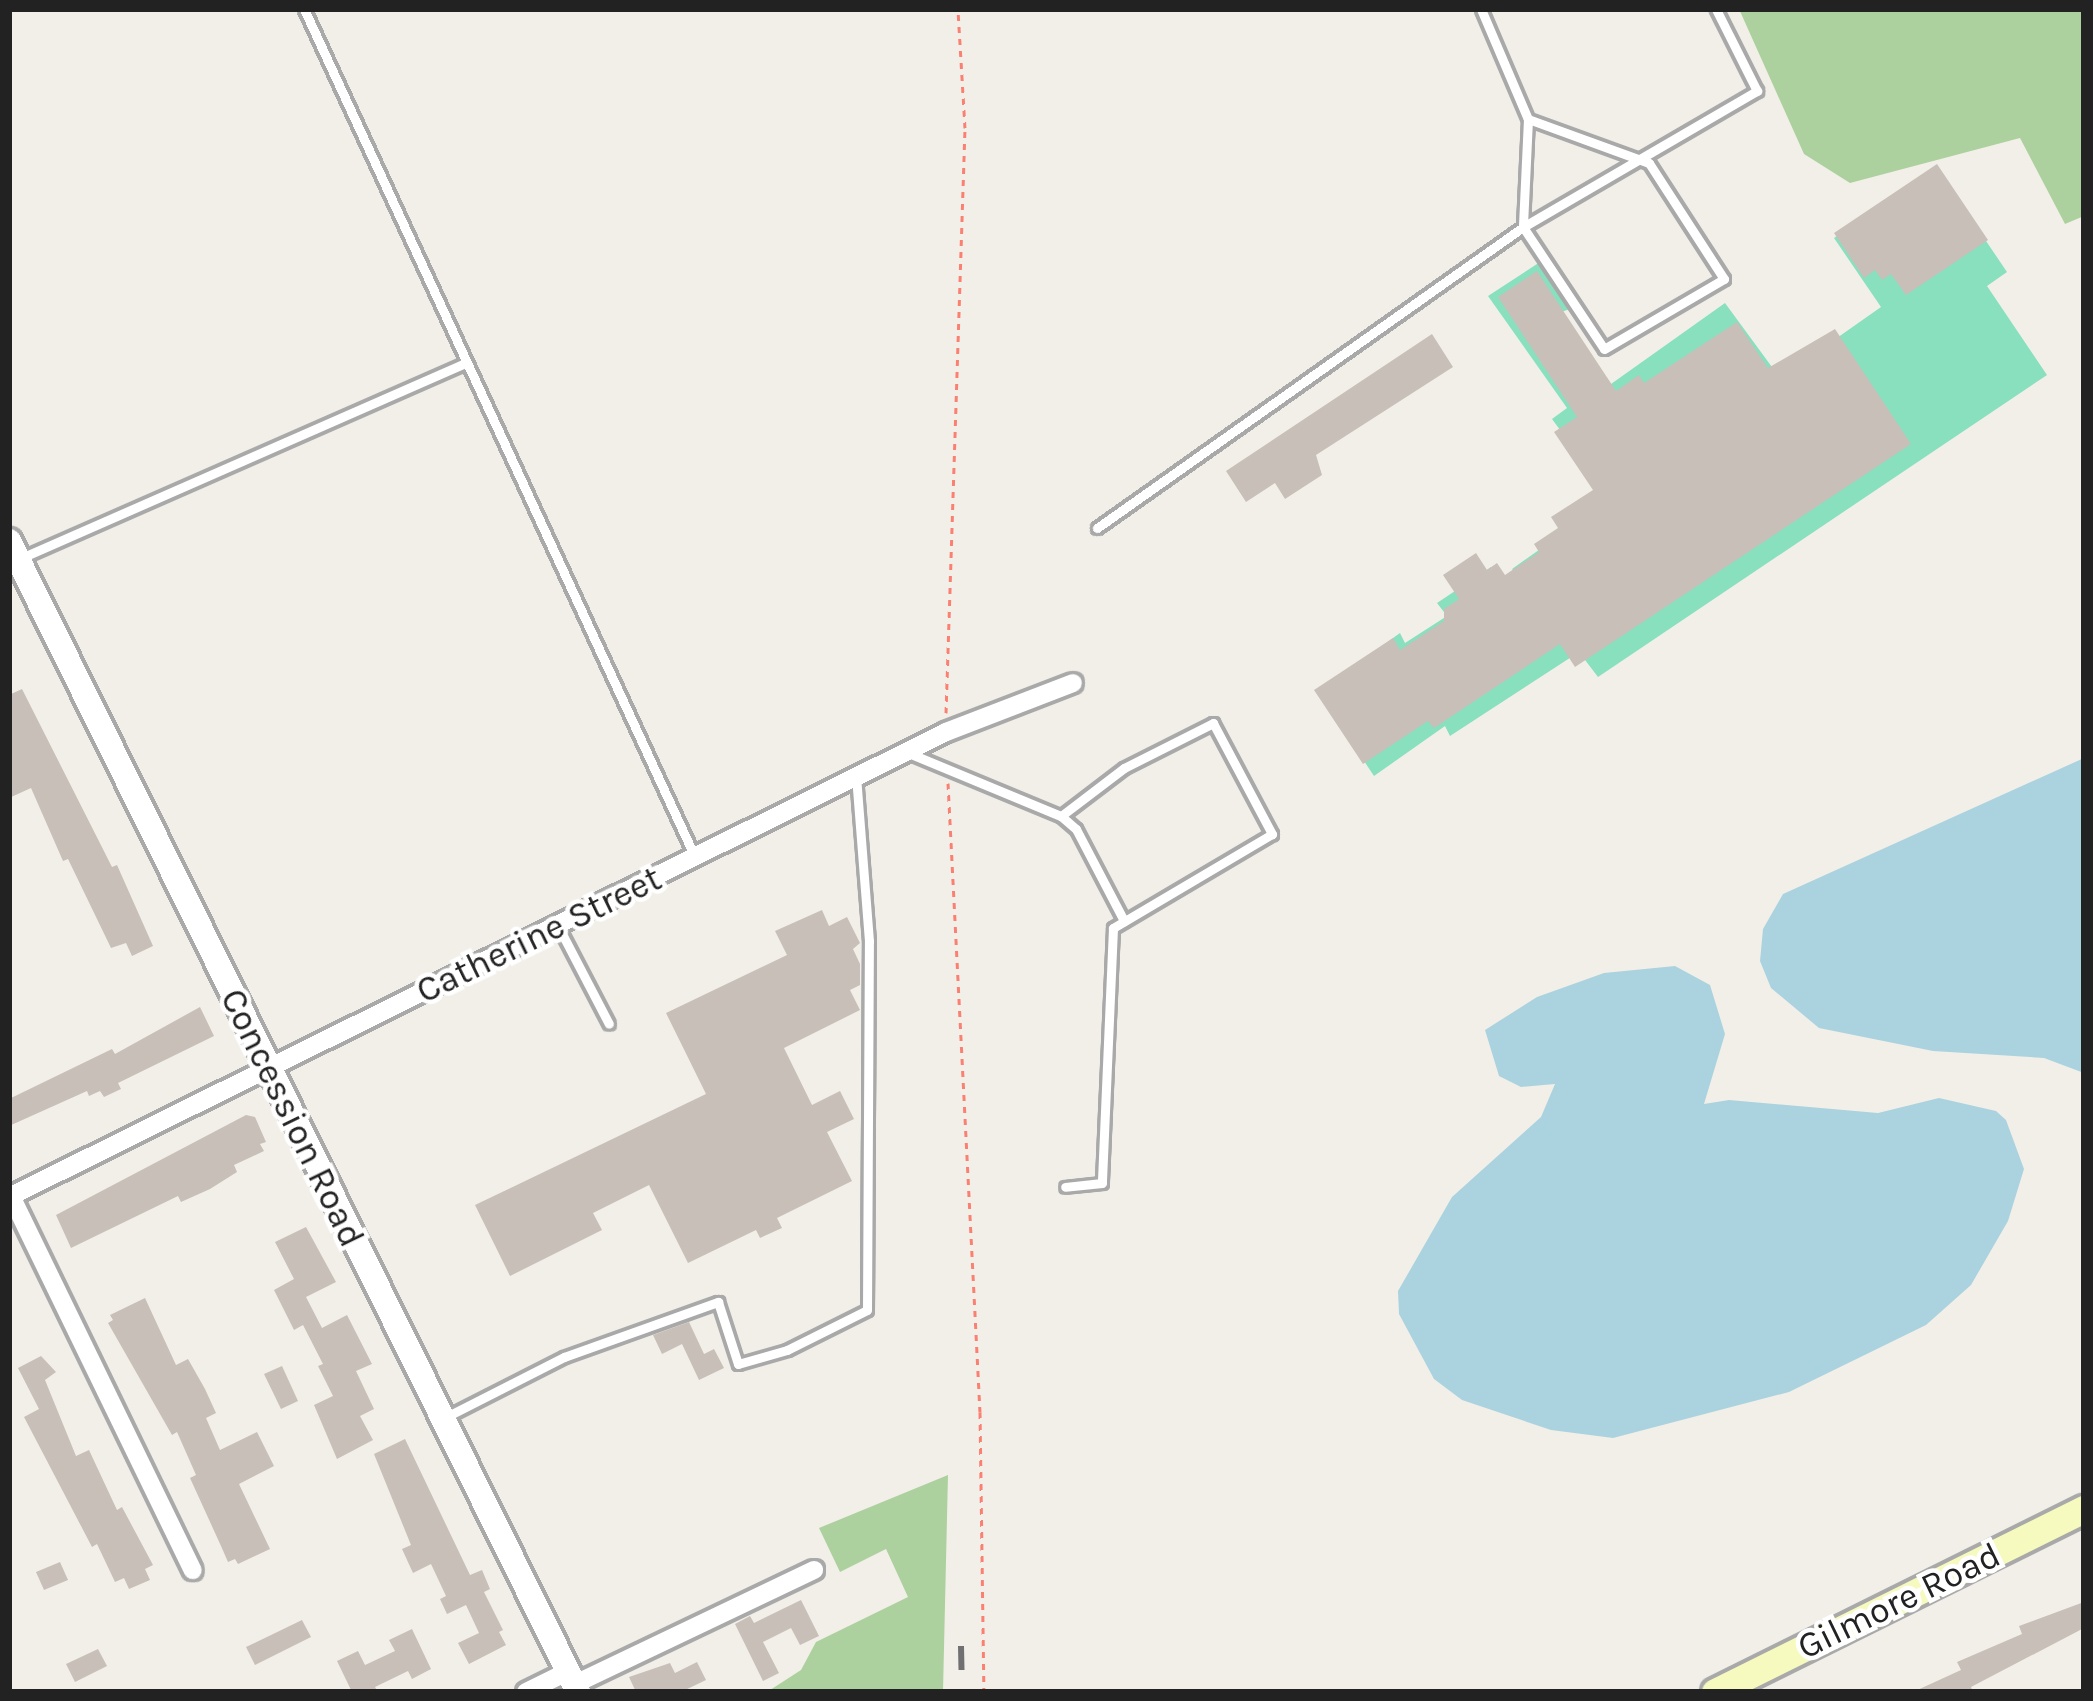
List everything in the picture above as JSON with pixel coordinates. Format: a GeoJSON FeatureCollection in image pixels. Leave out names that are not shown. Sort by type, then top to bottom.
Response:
{"type":"FeatureCollection","features":[{"type":"Feature","properties":{"kind":"main road","name":"Gilmore Road"},"geometry":{"type":"LineString","coordinates":[[1714,1692],[2084,1509]]}},
{"type":"Feature","properties":{"kind":"street","name":"Concession Road"},"geometry":{"type":"LineString","coordinates":[[13,550],[266,1069],[574,1682]]}},
{"type":"Feature","properties":{"kind":"street","name":"Catherine Street"},"geometry":{"type":"LineString","coordinates":[[10,1196],[905,752],[1073,683]]}},
{"type":"Feature","properties":{"kind":"street"},"geometry":{"type":"LineString","coordinates":[[10,1196],[193,1570]]}},
{"type":"Feature","properties":{"kind":"street"},"geometry":{"type":"LineString","coordinates":[[526,1692],[574,1682],[814,1570]]}},
{"type":"Feature","properties":{"kind":"lane"},"geometry":{"type":"LineString","coordinates":[[304,9],[695,857]]}},
{"type":"Feature","properties":{"kind":"lane"},"geometry":{"type":"LineString","coordinates":[[1480,9],[1528,119],[1523,227],[1604,349],[1724,279],[1659,173],[1637,157],[1528,119]]}},
{"type":"Feature","properties":{"kind":"lane"},"geometry":{"type":"LineString","coordinates":[[1097,528],[1523,227],[1757,91],[1716,9]]}},
{"type":"Feature","properties":{"kind":"lane"},"geometry":{"type":"LineString","coordinates":[[13,550],[466,363]]}},
{"type":"Feature","properties":{"kind":"lane"},"geometry":{"type":"LineString","coordinates":[[1061,816],[1124,768],[1213,723],[1272,834],[1113,928],[1102,1183],[1065,1187]]}},
{"type":"Feature","properties":{"kind":"lane"},"geometry":{"type":"LineString","coordinates":[[905,752],[1061,816],[1076,829],[1124,921]]}},
{"type":"Feature","properties":{"kind":"lane"},"geometry":{"type":"LineString","coordinates":[[442,1419],[564,1358],[718,1303],[738,1364],[787,1350],[867,1310],[869,941],[856,777]]}},
{"type":"Feature","properties":{"kind":"lane"},"geometry":{"type":"LineString","coordinates":[[558,926],[609,1024]]}},
{"type":"Feature","properties":{"kind":"path"},"geometry":{"type":"LineString","coordinates":[[946,733],[965,128],[958,9]]}},
{"type":"Feature","properties":{"kind":"path"},"geometry":{"type":"LineString","coordinates":[[947,766],[980,1412],[984,1692]]}},
{"type":"Feature","properties":{"kind":"green space"},"geometry":{"type":"Polygon","coordinates":[[[1739,9],[2084,9],[2084,216],[2065,224],[2020,138],[1850,183],[1804,154],[1739,9]]]}},
{"type":"Feature","properties":{"kind":"green space"},"geometry":{"type":"Polygon","coordinates":[[[1936,167],[2007,272],[1987,286],[2047,375],[1598,677],[1579,652],[1450,736],[1445,726],[1374,776],[1318,692],[1400,633],[1405,643],[1447,616],[1437,603],[1491,567],[1511,597],[1526,587],[1512,569],[1611,499],[1552,419],[1567,408],[1488,296],[1540,262],[1573,308],[1561,312],[1611,384],[1725,303],[1780,378],[1881,307],[1834,238],[1936,167]]]}},
{"type":"Feature","properties":{"kind":"green space"},"geometry":{"type":"Polygon","coordinates":[[[948,1475],[943,1692],[767,1692],[801,1670],[816,1642],[908,1597],[886,1549],[840,1572],[819,1528],[948,1475]]]}},
{"type":"Feature","properties":{"kind":"water"},"geometry":{"type":"Polygon","coordinates":[[[2084,758],[2084,1073],[2044,1058],[1933,1051],[1819,1028],[1771,988],[1760,961],[1763,929],[1783,894],[2084,758]]]}},
{"type":"Feature","properties":{"kind":"water"},"geometry":{"type":"Polygon","coordinates":[[[1675,966],[1710,985],[1725,1034],[1704,1104],[1729,1100],[1878,1113],[1939,1098],[1996,1111],[2006,1120],[2024,1169],[2008,1221],[1971,1285],[1926,1325],[1789,1392],[1613,1438],[1551,1430],[1462,1400],[1434,1379],[1399,1314],[1398,1291],[1452,1197],[1541,1117],[1555,1084],[1521,1087],[1499,1076],[1485,1030],[1537,997],[1604,973],[1675,966]]]}},
{"type":"Feature","properties":{"kind":"building"},"geometry":{"type":"Polygon","coordinates":[[[1937,164],[1988,240],[1906,295],[1891,274],[1882,280],[1875,270],[1864,278],[1834,233],[1937,164]]]}},
{"type":"Feature","properties":{"kind":"building"},"geometry":{"type":"Polygon","coordinates":[[[1537,271],[1616,391],[1639,375],[1644,383],[1737,322],[1768,368],[1835,329],[1911,444],[1575,667],[1560,644],[1434,728],[1428,721],[1363,764],[1314,690],[1393,638],[1400,650],[1444,621],[1444,609],[1459,599],[1443,575],[1476,553],[1487,570],[1497,563],[1505,575],[1539,552],[1534,544],[1558,528],[1551,517],[1593,490],[1554,432],[1577,417],[1498,297],[1537,271]]]}},
{"type":"Feature","properties":{"kind":"building"},"geometry":{"type":"Polygon","coordinates":[[[1432,334],[1453,367],[1316,455],[1322,475],[1285,499],[1275,483],[1246,502],[1226,471],[1432,334]]]}},
{"type":"Feature","properties":{"kind":"building"},"geometry":{"type":"Polygon","coordinates":[[[22,689],[112,867],[117,865],[153,946],[132,956],[126,943],[111,948],[68,859],[63,861],[31,788],[9,798],[9,695],[22,689]]]}},
{"type":"Feature","properties":{"kind":"building"},"geometry":{"type":"Polygon","coordinates":[[[822,910],[829,926],[847,917],[860,943],[853,949],[860,964],[860,985],[850,990],[860,1010],[784,1048],[812,1105],[840,1091],[854,1119],[827,1132],[852,1181],[777,1218],[782,1228],[760,1238],[756,1230],[688,1263],[649,1185],[593,1213],[602,1230],[510,1276],[475,1205],[706,1094],[666,1013],[787,955],[775,931],[822,910]]]}},
{"type":"Feature","properties":{"kind":"building"},"geometry":{"type":"Polygon","coordinates":[[[200,1007],[214,1036],[118,1083],[121,1089],[104,1097],[100,1091],[89,1096],[87,1091],[9,1126],[9,1099],[112,1049],[115,1054],[200,1007]]]}},
{"type":"Feature","properties":{"kind":"building"},"geometry":{"type":"Polygon","coordinates":[[[246,1115],[255,1117],[266,1142],[260,1144],[264,1151],[234,1165],[237,1172],[210,1189],[181,1202],[178,1196],[71,1248],[56,1215],[246,1115]]]}},
{"type":"Feature","properties":{"kind":"building"},"geometry":{"type":"Polygon","coordinates":[[[306,1227],[336,1282],[306,1297],[322,1328],[347,1315],[372,1364],[356,1371],[374,1409],[360,1416],[373,1440],[337,1459],[314,1405],[333,1396],[318,1366],[323,1364],[303,1325],[294,1330],[274,1290],[294,1279],[275,1242],[306,1227]]]}},
{"type":"Feature","properties":{"kind":"building"},"geometry":{"type":"Polygon","coordinates":[[[145,1298],[176,1365],[188,1359],[205,1389],[216,1413],[206,1418],[220,1450],[257,1432],[274,1466],[239,1484],[270,1549],[238,1564],[235,1559],[228,1562],[190,1478],[196,1475],[177,1432],[172,1435],[108,1323],[113,1320],[110,1315],[145,1298]]]}},
{"type":"Feature","properties":{"kind":"building"},"geometry":{"type":"Polygon","coordinates":[[[689,1322],[704,1354],[714,1349],[724,1368],[699,1380],[682,1344],[662,1354],[653,1335],[689,1322]]]}},
{"type":"Feature","properties":{"kind":"building"},"geometry":{"type":"Polygon","coordinates":[[[41,1356],[56,1372],[45,1380],[76,1456],[89,1450],[117,1510],[122,1507],[153,1565],[145,1569],[150,1580],[129,1589],[124,1578],[115,1582],[24,1417],[39,1409],[18,1368],[41,1356]]]}},
{"type":"Feature","properties":{"kind":"building"},"geometry":{"type":"Polygon","coordinates":[[[282,1366],[298,1401],[281,1409],[264,1374],[282,1366]]]}},
{"type":"Feature","properties":{"kind":"building"},"geometry":{"type":"Polygon","coordinates":[[[405,1439],[470,1575],[482,1570],[490,1589],[484,1592],[503,1630],[499,1632],[506,1645],[469,1664],[458,1643],[479,1633],[466,1605],[447,1614],[440,1599],[446,1596],[431,1564],[413,1573],[402,1549],[411,1545],[374,1454],[405,1439]]]}},
{"type":"Feature","properties":{"kind":"building"},"geometry":{"type":"Polygon","coordinates":[[[60,1562],[68,1580],[44,1590],[36,1572],[60,1562]]]}},
{"type":"Feature","properties":{"kind":"building"},"geometry":{"type":"Polygon","coordinates":[[[801,1600],[819,1636],[800,1645],[791,1628],[763,1642],[779,1673],[763,1681],[735,1624],[750,1616],[754,1623],[801,1600]]]}},
{"type":"Feature","properties":{"kind":"building"},"geometry":{"type":"Polygon","coordinates":[[[2084,1602],[2084,1628],[1971,1687],[1973,1692],[1913,1692],[1961,1670],[1957,1662],[2022,1634],[2019,1626],[2084,1602]]]}},
{"type":"Feature","properties":{"kind":"building"},"geometry":{"type":"Polygon","coordinates":[[[302,1620],[311,1637],[255,1665],[246,1647],[302,1620]]]}},
{"type":"Feature","properties":{"kind":"building"},"geometry":{"type":"Polygon","coordinates":[[[412,1629],[431,1669],[412,1679],[408,1671],[375,1687],[378,1692],[352,1692],[337,1661],[358,1651],[365,1665],[395,1651],[389,1640],[412,1629]]]}},
{"type":"Feature","properties":{"kind":"building"},"geometry":{"type":"Polygon","coordinates":[[[98,1649],[107,1666],[75,1682],[66,1664],[98,1649]]]}},
{"type":"Feature","properties":{"kind":"building"},"geometry":{"type":"Polygon","coordinates":[[[697,1662],[706,1680],[681,1692],[636,1692],[629,1677],[670,1663],[675,1673],[697,1662]]]}},
{"type":"Feature","properties":{"kind":"railway"},"geometry":{"type":"LineString","coordinates":[[961,1646],[962,1692]]}}]}
